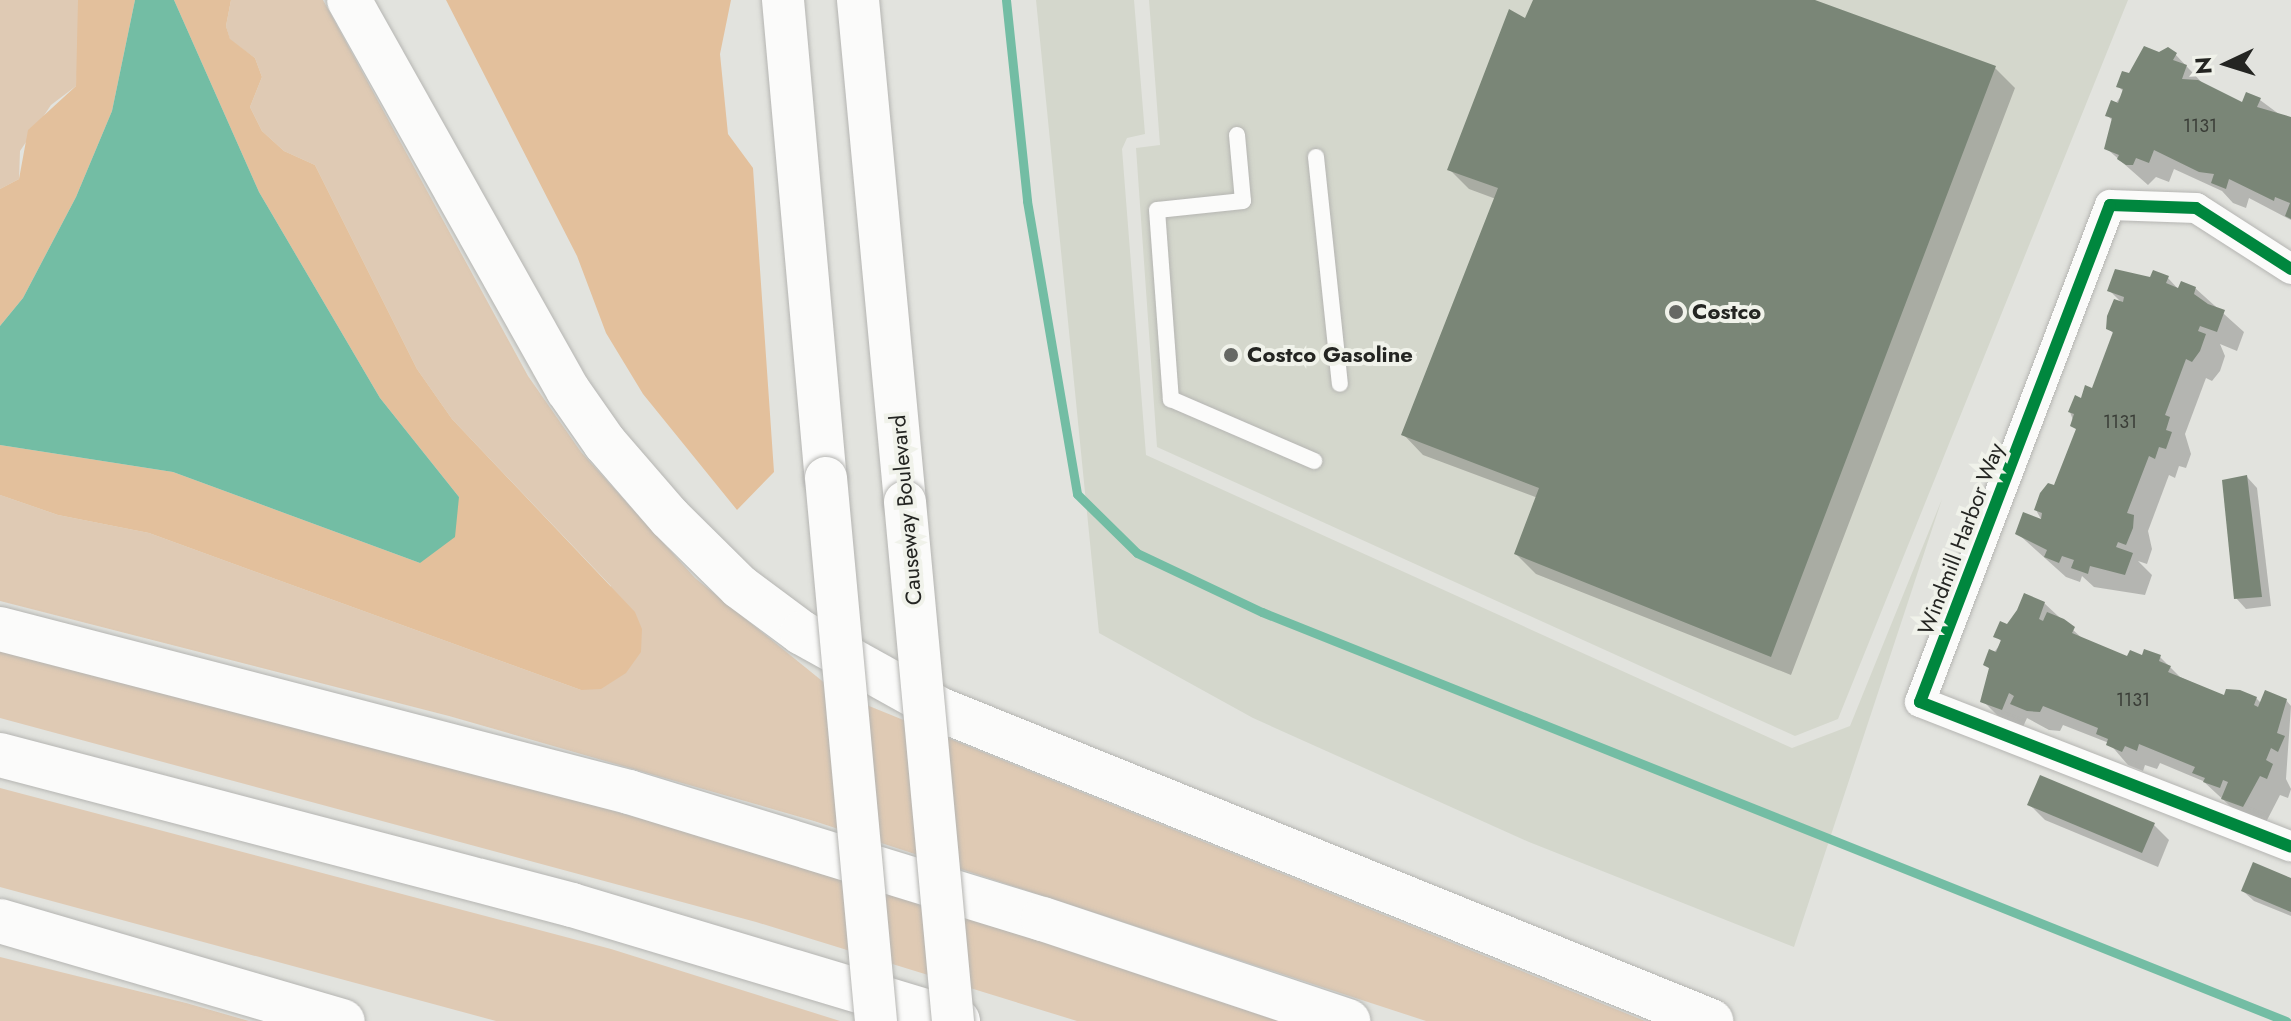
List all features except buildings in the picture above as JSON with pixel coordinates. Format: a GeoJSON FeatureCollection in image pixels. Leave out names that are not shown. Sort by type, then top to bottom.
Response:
{"type":"FeatureCollection","features":[{"type":"Feature","properties":{"kind":"highway"},"geometry":{"type":"LineString","coordinates":[[349,0],[568,390],[661,508],[740,587],[802,633],[939,709],[1711,1021]]}},
{"type":"Feature","properties":{"kind":"highway"},"geometry":{"type":"LineString","coordinates":[[0,629],[629,792],[1043,919],[1348,1021]]}},
{"type":"Feature","properties":{"kind":"highway"},"geometry":{"type":"LineString","coordinates":[[0,755],[572,905],[955,1021]]}},
{"type":"Feature","properties":{"kind":"highway"},"geometry":{"type":"LineString","coordinates":[[0,921],[343,1021]]}},
{"type":"Feature","properties":{"kind":"main road"},"geometry":{"type":"LineString","coordinates":[[783,0],[876,1021]]}},
{"type":"Feature","properties":{"kind":"main road","name":"Causeway Boulevard"},"geometry":{"type":"LineString","coordinates":[[858,0],[955,1021]]}},
{"type":"Feature","properties":{"kind":"street","name":"Windmill Harbor Way"},"geometry":{"type":"LineString","coordinates":[[2291,269],[2196,208],[2110,205],[1920,702],[2291,847]]}},
{"type":"Feature","properties":{"kind":"lane"},"geometry":{"type":"LineString","coordinates":[[1237,135],[1243,201],[1157,210],[1171,399],[1314,461]]}},
{"type":"Feature","properties":{"kind":"lane"},"geometry":{"type":"LineString","coordinates":[[1316,157],[1340,384]]}},
{"type":"Feature","properties":{"kind":"shaded area"},"geometry":{"type":"Polygon","coordinates":[[[0,0],[78,0],[80,41],[76,86],[51,105],[20,151],[19,179],[0,189],[0,0]]]}},
{"type":"Feature","properties":{"kind":"shaded area"},"geometry":{"type":"Polygon","coordinates":[[[78,0],[135,0],[112,111],[76,197],[23,298],[0,326],[0,189],[19,179],[28,130],[76,86],[78,0]]]}},
{"type":"Feature","properties":{"kind":"shaded area"},"geometry":{"type":"Polygon","coordinates":[[[135,0],[174,0],[259,192],[380,398],[459,497],[455,537],[420,563],[173,472],[0,445],[0,326],[23,298],[76,197],[112,111],[135,0]]]}},
{"type":"Feature","properties":{"kind":"shaded area"},"geometry":{"type":"Polygon","coordinates":[[[174,0],[231,0],[226,26],[230,39],[255,58],[262,77],[250,107],[262,131],[284,151],[315,165],[417,369],[452,419],[635,612],[642,629],[641,652],[626,673],[601,689],[581,690],[149,533],[58,515],[0,495],[0,445],[173,472],[420,563],[459,497],[380,398],[259,192],[174,0]]]}},
{"type":"Feature","properties":{"kind":"shaded area"},"geometry":{"type":"Polygon","coordinates":[[[231,0],[323,0],[528,376],[581,452],[695,578],[837,693],[1645,1021],[1426,1021],[814,821],[449,716],[0,601],[0,495],[58,515],[149,533],[581,690],[611,586],[452,419],[417,369],[315,165],[284,151],[262,131],[250,107],[262,77],[255,58],[230,40],[226,26],[231,0]]]}},
{"type":"Feature","properties":{"kind":"shaded area"},"geometry":{"type":"Polygon","coordinates":[[[446,0],[731,0],[720,54],[728,134],[753,168],[774,472],[737,510],[643,394],[606,333],[577,256],[446,0]]]}},
{"type":"Feature","properties":{"kind":"shaded area"},"geometry":{"type":"Polygon","coordinates":[[[1036,0],[1134,0],[1145,134],[1127,138],[1122,149],[1146,455],[1792,748],[1850,726],[1942,499],[1794,947],[1529,842],[1253,718],[1099,633],[1036,0]]]}},
{"type":"Feature","properties":{"kind":"shaded area"},"geometry":{"type":"Polygon","coordinates":[[[1149,0],[2128,0],[1838,719],[1795,736],[1157,447],[1136,148],[1160,145],[1149,0]]]}},
{"type":"Feature","properties":{"kind":"shaded area"},"geometry":{"type":"Polygon","coordinates":[[[0,648],[266,713],[755,851],[1297,1021],[1077,1021],[756,922],[0,718],[0,648]]]}},
{"type":"Feature","properties":{"kind":"shaded area"},"geometry":{"type":"Polygon","coordinates":[[[0,788],[611,949],[840,1021],[496,1021],[0,887],[0,788]]]}},
{"type":"Feature","properties":{"kind":"shaded area"},"geometry":{"type":"Polygon","coordinates":[[[0,957],[186,1003],[249,1021],[0,1021],[0,957]]]}},
{"type":"Feature","properties":{"kind":"waterway"},"geometry":{"type":"LineString","coordinates":[[1006,0],[1027,201],[1077,494],[1137,553],[1262,612],[2286,1021]]}},
{"type":"Feature","properties":{"kind":"cycle path"},"geometry":{"type":"LineString","coordinates":[[2291,269],[2196,208],[2110,205],[1920,702],[2291,847]]}},
{"type":"Feature","properties":{"kind":"place","name":"Costco"},"geometry":{"type":"Point","coordinates":[1676,312]}},
{"type":"Feature","properties":{"kind":"place","name":"Costco Gasoline"},"geometry":{"type":"Point","coordinates":[1231,355]}}]}
